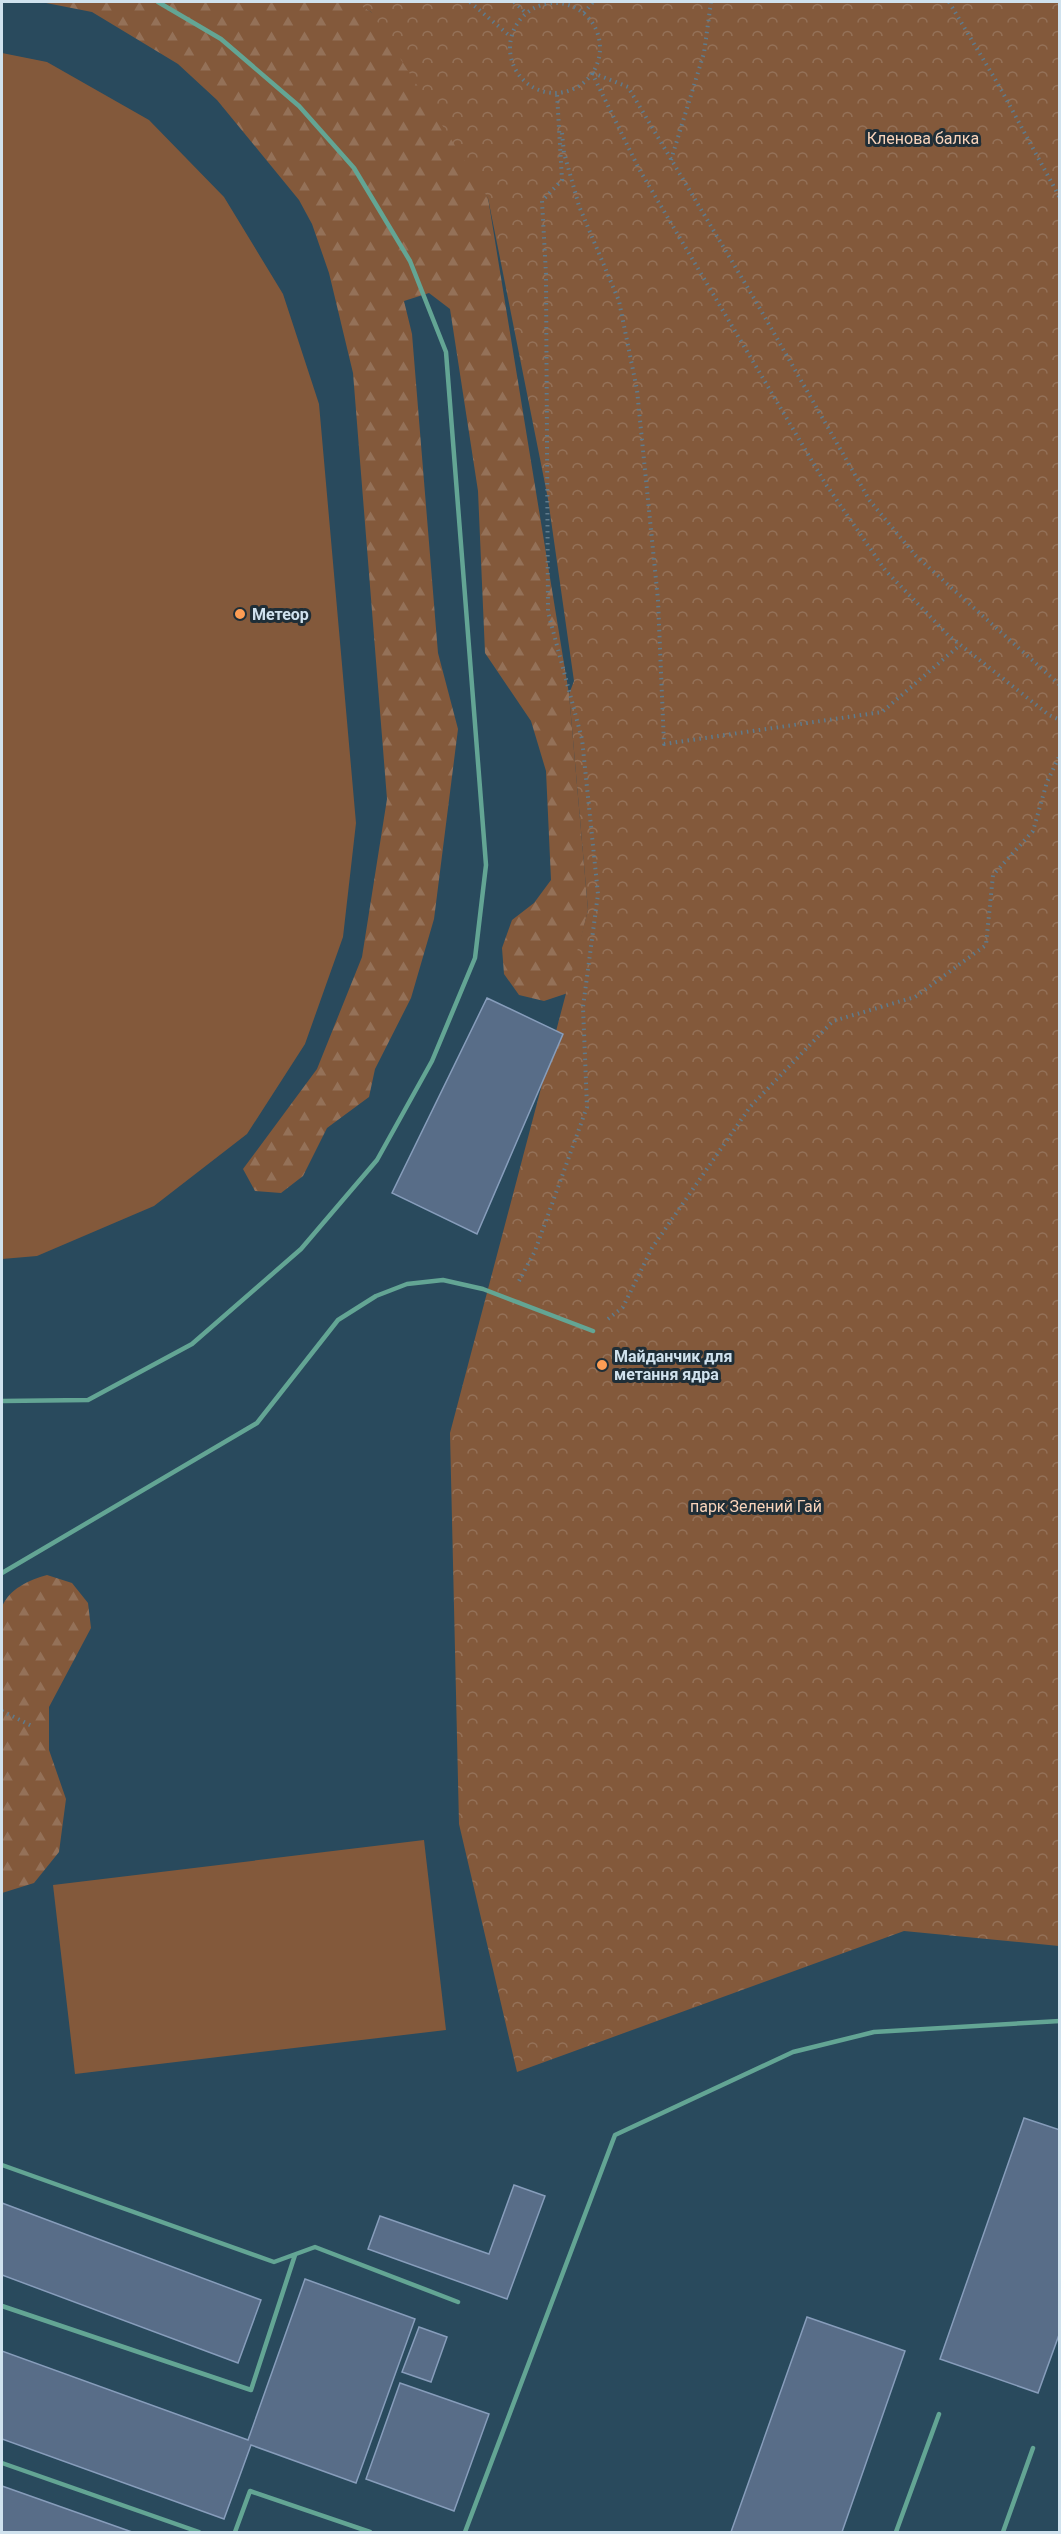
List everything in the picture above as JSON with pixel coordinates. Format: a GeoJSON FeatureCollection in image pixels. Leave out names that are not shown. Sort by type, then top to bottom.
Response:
{"type":"FeatureCollection","features":[{"type":"Feature","properties":{"kind":"lane"},"geometry":{"type":"LineString","coordinates":[[2,1401],[88,1400],[192,1344],[301,1249],[377,1160],[432,1060],[475,958],[486,865],[446,352],[410,261],[354,168],[299,106],[221,39],[158,2]]}},
{"type":"Feature","properties":{"kind":"lane"},"geometry":{"type":"LineString","coordinates":[[2,1573],[257,1423],[338,1320],[376,1296],[407,1284],[443,1280],[483,1289],[593,1331]]}},
{"type":"Feature","properties":{"kind":"lane"},"geometry":{"type":"LineString","coordinates":[[465,2532],[615,2135],[793,2052],[816,2046],[874,2032],[1059,2021]]}},
{"type":"Feature","properties":{"kind":"lane"},"geometry":{"type":"LineString","coordinates":[[2,2166],[274,2262],[315,2247],[458,2302]]}},
{"type":"Feature","properties":{"kind":"lane"},"geometry":{"type":"LineString","coordinates":[[2,2306],[251,2390],[295,2254]]}},
{"type":"Feature","properties":{"kind":"lane"},"geometry":{"type":"LineString","coordinates":[[896,2532],[939,2414]]}},
{"type":"Feature","properties":{"kind":"lane"},"geometry":{"type":"LineString","coordinates":[[1003,2532],[1033,2448]]}},
{"type":"Feature","properties":{"kind":"lane"},"geometry":{"type":"LineString","coordinates":[[2,2463],[199,2532]]}},
{"type":"Feature","properties":{"kind":"lane"},"geometry":{"type":"LineString","coordinates":[[235,2532],[250,2491],[370,2532]]}},
{"type":"Feature","properties":{"kind":"path"},"geometry":{"type":"LineString","coordinates":[[470,2],[511,37]]}},
{"type":"Feature","properties":{"kind":"path"},"geometry":{"type":"LineString","coordinates":[[514,2],[526,12]]}},
{"type":"Feature","properties":{"kind":"path"},"geometry":{"type":"LineString","coordinates":[[584,13],[593,2]]}},
{"type":"Feature","properties":{"kind":"path"},"geometry":{"type":"LineString","coordinates":[[670,160],[704,53],[711,2]]}},
{"type":"Feature","properties":{"kind":"path"},"geometry":{"type":"LineString","coordinates":[[948,2],[998,84],[1059,198]]}},
{"type":"Feature","properties":{"kind":"path"},"geometry":{"type":"LineString","coordinates":[[555,3],[570,6],[584,13],[592,23],[600,48],[598,61],[583,84],[557,94],[537,90],[519,77],[512,65],[509,51],[511,37],[526,12],[555,3]]}},
{"type":"Feature","properties":{"kind":"path"},"geometry":{"type":"LineString","coordinates":[[592,73],[628,87],[756,300],[870,501],[916,556],[1059,686]]}},
{"type":"Feature","properties":{"kind":"path"},"geometry":{"type":"LineString","coordinates":[[592,73],[639,169],[825,483],[885,570],[960,645],[1059,720]]}},
{"type":"Feature","properties":{"kind":"path"},"geometry":{"type":"LineString","coordinates":[[557,94],[564,153],[579,206],[619,301],[637,390],[658,600],[664,744],[882,712],[960,645]]}},
{"type":"Feature","properties":{"kind":"path"},"geometry":{"type":"LineString","coordinates":[[509,1300],[535,1251],[587,1107],[583,1007],[598,894],[582,739],[548,612],[546,274],[542,201],[562,180],[557,94]]}},
{"type":"Feature","properties":{"kind":"path"},"geometry":{"type":"LineString","coordinates":[[593,1331],[623,1307],[652,1248],[750,1107],[833,1021],[915,997],[986,945],[993,875],[1033,831],[1047,782],[1059,755]]}},
{"type":"Feature","properties":{"kind":"path"},"geometry":{"type":"LineString","coordinates":[[2,1712],[34,1727]]}},
{"type":"Feature","properties":{"kind":"green space"},"geometry":{"type":"Polygon","coordinates":[[[41,2],[357,2],[371,12],[415,54],[488,198],[569,694],[588,910],[568,993],[544,1001],[519,995],[504,974],[502,948],[512,920],[534,903],[551,880],[546,771],[531,721],[485,653],[478,491],[450,309],[429,293],[404,301],[412,334],[438,653],[458,729],[434,919],[411,998],[375,1069],[369,1097],[327,1128],[303,1176],[281,1193],[255,1191],[243,1169],[317,1069],[362,957],[387,799],[353,373],[329,273],[312,224],[299,200],[217,100],[178,64],[92,12],[41,2]]]}},
{"type":"Feature","properties":{"kind":"green space","name":"парк Зелений Гай"},"geometry":{"type":"Polygon","coordinates":[[[355,2],[1059,2],[1059,1946],[904,1931],[517,2072],[459,1824],[450,1433],[588,910],[569,694],[574,681],[548,499],[488,198],[371,12],[355,2]]]}},
{"type":"Feature","properties":{"kind":"green space","name":"Метеор"},"geometry":{"type":"Polygon","coordinates":[[[2,53],[47,62],[149,120],[224,197],[283,294],[319,404],[356,823],[343,937],[305,1044],[247,1134],[154,1206],[37,1256],[2,1259],[2,53]]]}},
{"type":"Feature","properties":{"kind":"green space"},"geometry":{"type":"Polygon","coordinates":[[[47,1575],[72,1583],[88,1603],[91,1628],[49,1707],[49,1750],[66,1799],[59,1852],[34,1883],[2,1893],[2,1607],[9,1595],[20,1586],[47,1575]]]}},
{"type":"Feature","properties":{"kind":"green space"},"geometry":{"type":"Polygon","coordinates":[[[424,1840],[446,2030],[75,2074],[53,1885],[424,1840]]]}},
{"type":"Feature","properties":{"kind":"building"},"geometry":{"type":"Polygon","coordinates":[[[487,998],[563,1034],[477,1234],[392,1193],[487,998]]]}},
{"type":"Feature","properties":{"kind":"building"},"geometry":{"type":"Polygon","coordinates":[[[1024,2118],[1060,2130],[1060,2332],[1038,2393],[940,2359],[1024,2118]]]}},
{"type":"Feature","properties":{"kind":"building"},"geometry":{"type":"Polygon","coordinates":[[[514,2185],[545,2196],[507,2299],[368,2249],[380,2216],[489,2254],[514,2185]]]}},
{"type":"Feature","properties":{"kind":"building"},"geometry":{"type":"Polygon","coordinates":[[[2,2203],[261,2300],[238,2363],[2,2275],[2,2203]]]}},
{"type":"Feature","properties":{"kind":"building"},"geometry":{"type":"Polygon","coordinates":[[[305,2279],[415,2319],[356,2483],[251,2445],[224,2519],[2,2439],[2,2351],[248,2440],[305,2279]]]}},
{"type":"Feature","properties":{"kind":"building"},"geometry":{"type":"Polygon","coordinates":[[[807,2317],[905,2351],[842,2532],[731,2532],[807,2317]]]}},
{"type":"Feature","properties":{"kind":"building"},"geometry":{"type":"Polygon","coordinates":[[[419,2327],[447,2337],[431,2382],[402,2372],[419,2327]]]}},
{"type":"Feature","properties":{"kind":"building"},"geometry":{"type":"Polygon","coordinates":[[[400,2383],[489,2414],[454,2511],[366,2479],[400,2383]]]}},
{"type":"Feature","properties":{"kind":"building"},"geometry":{"type":"Polygon","coordinates":[[[2,2486],[132,2532],[2,2532],[2,2486]]]}},
{"type":"Feature","properties":{"kind":"place","name":"Метеор"},"geometry":{"type":"Point","coordinates":[240,614]}},
{"type":"Feature","properties":{"kind":"place","name":"Майданчик для метання ядра"},"geometry":{"type":"Point","coordinates":[602,1365]}},
{"type":"Feature","properties":{"kind":"park label","name":"Кленова балка"},"geometry":{"type":"Point","coordinates":[923,138]}}]}
